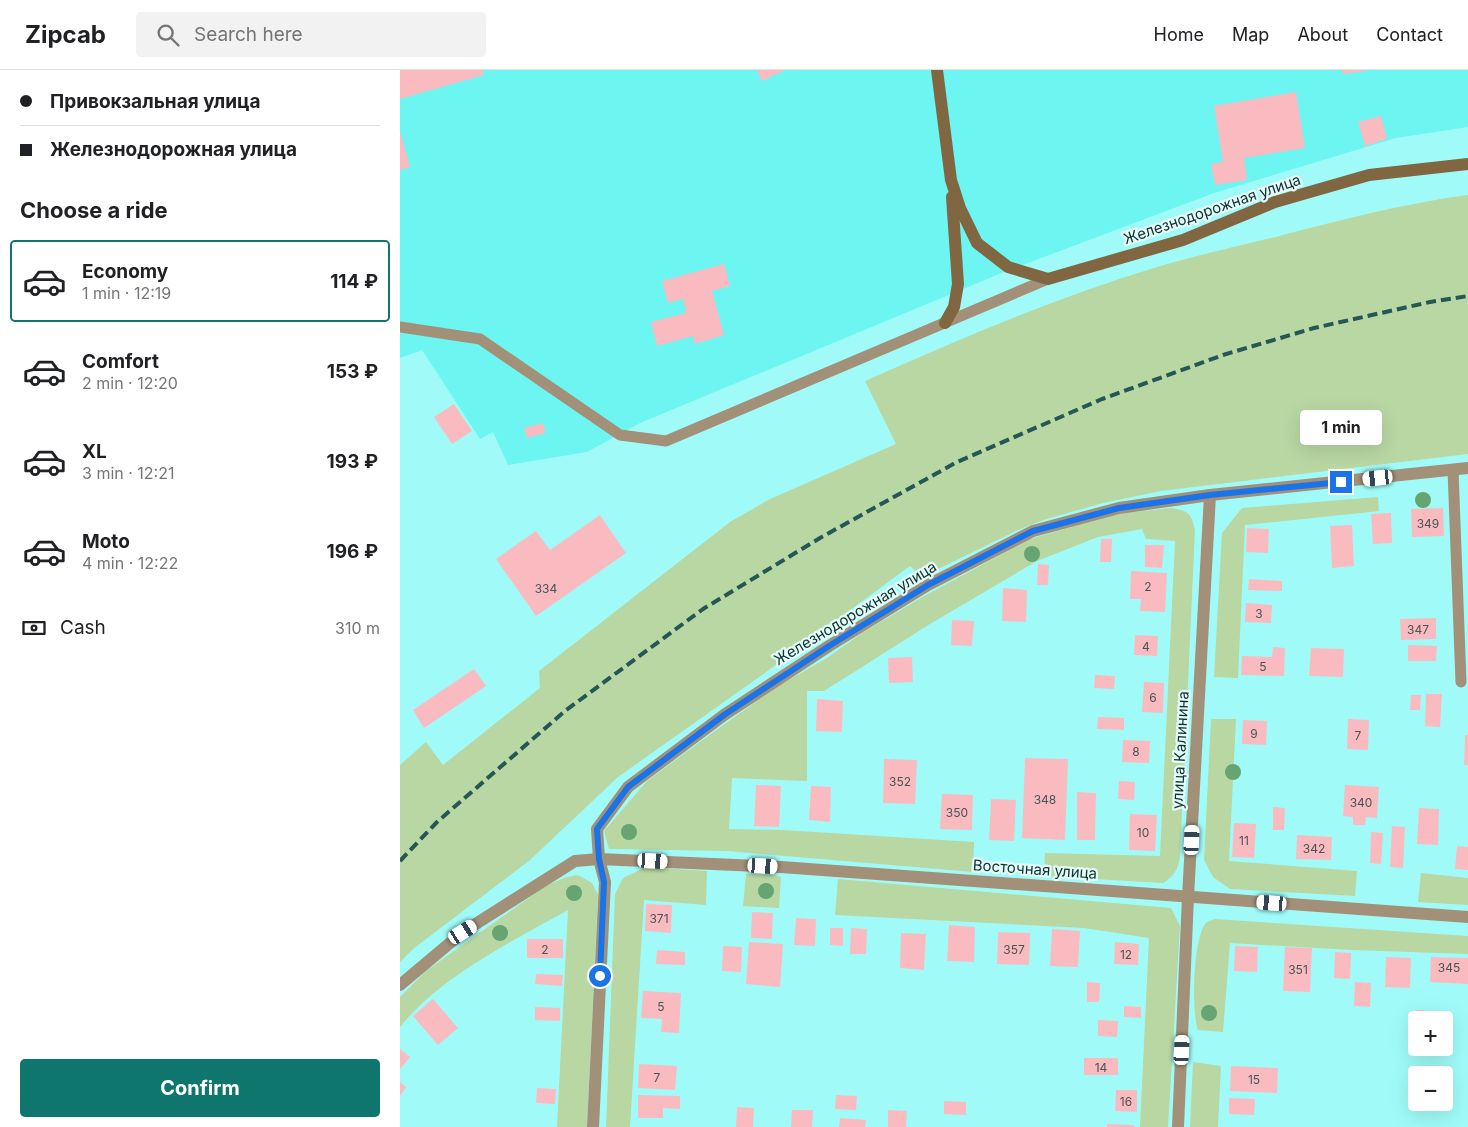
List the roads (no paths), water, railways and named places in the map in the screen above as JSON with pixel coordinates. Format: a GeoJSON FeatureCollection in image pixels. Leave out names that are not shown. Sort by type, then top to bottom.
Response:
{"type":"FeatureCollection","features":[{"type":"Feature","properties":{"kind":"main road"},"geometry":{"type":"LineString","coordinates":[[937,70],[951,180],[958,284],[954,307],[945,323]]}},
{"type":"Feature","properties":{"kind":"main road","name":"Железнодорожная улица"},"geometry":{"type":"LineString","coordinates":[[1048,279],[1183,240],[1275,202],[1369,175],[1468,164]]}},
{"type":"Feature","properties":{"kind":"main road"},"geometry":{"type":"LineString","coordinates":[[951,180],[960,208],[977,243],[1008,267],[1048,279]]}},
{"type":"Feature","properties":{"kind":"street","name":"Железнодорожная улица"},"geometry":{"type":"LineString","coordinates":[[593,1127],[604,882],[599,859],[597,829],[628,787],[724,715],[829,646],[928,585],[1033,531],[1119,508],[1210,495],[1468,468]]}},
{"type":"Feature","properties":{"kind":"street","name":"улица Калинина"},"geometry":{"type":"LineString","coordinates":[[1178,1127],[1188,897],[1210,495]]}},
{"type":"Feature","properties":{"kind":"street","name":"Восточная улица"},"geometry":{"type":"LineString","coordinates":[[599,859],[781,867],[1468,917]]}},
{"type":"Feature","properties":{"kind":"street"},"geometry":{"type":"LineString","coordinates":[[400,985],[463,932],[551,876],[575,861],[599,859]]}},
{"type":"Feature","properties":{"kind":"lane"},"geometry":{"type":"LineString","coordinates":[[400,327],[480,339],[620,435],[666,441],[1048,279]]}},
{"type":"Feature","properties":{"kind":"lane"},"geometry":{"type":"LineString","coordinates":[[1453,470],[1461,682]]}},
{"type":"Feature","properties":{"kind":"railway"},"geometry":{"type":"LineString","coordinates":[[400,861],[437,822],[565,711],[703,609],[820,538],[957,462],[1102,399],[1223,355],[1314,328],[1430,302],[1468,296]]}}]}
